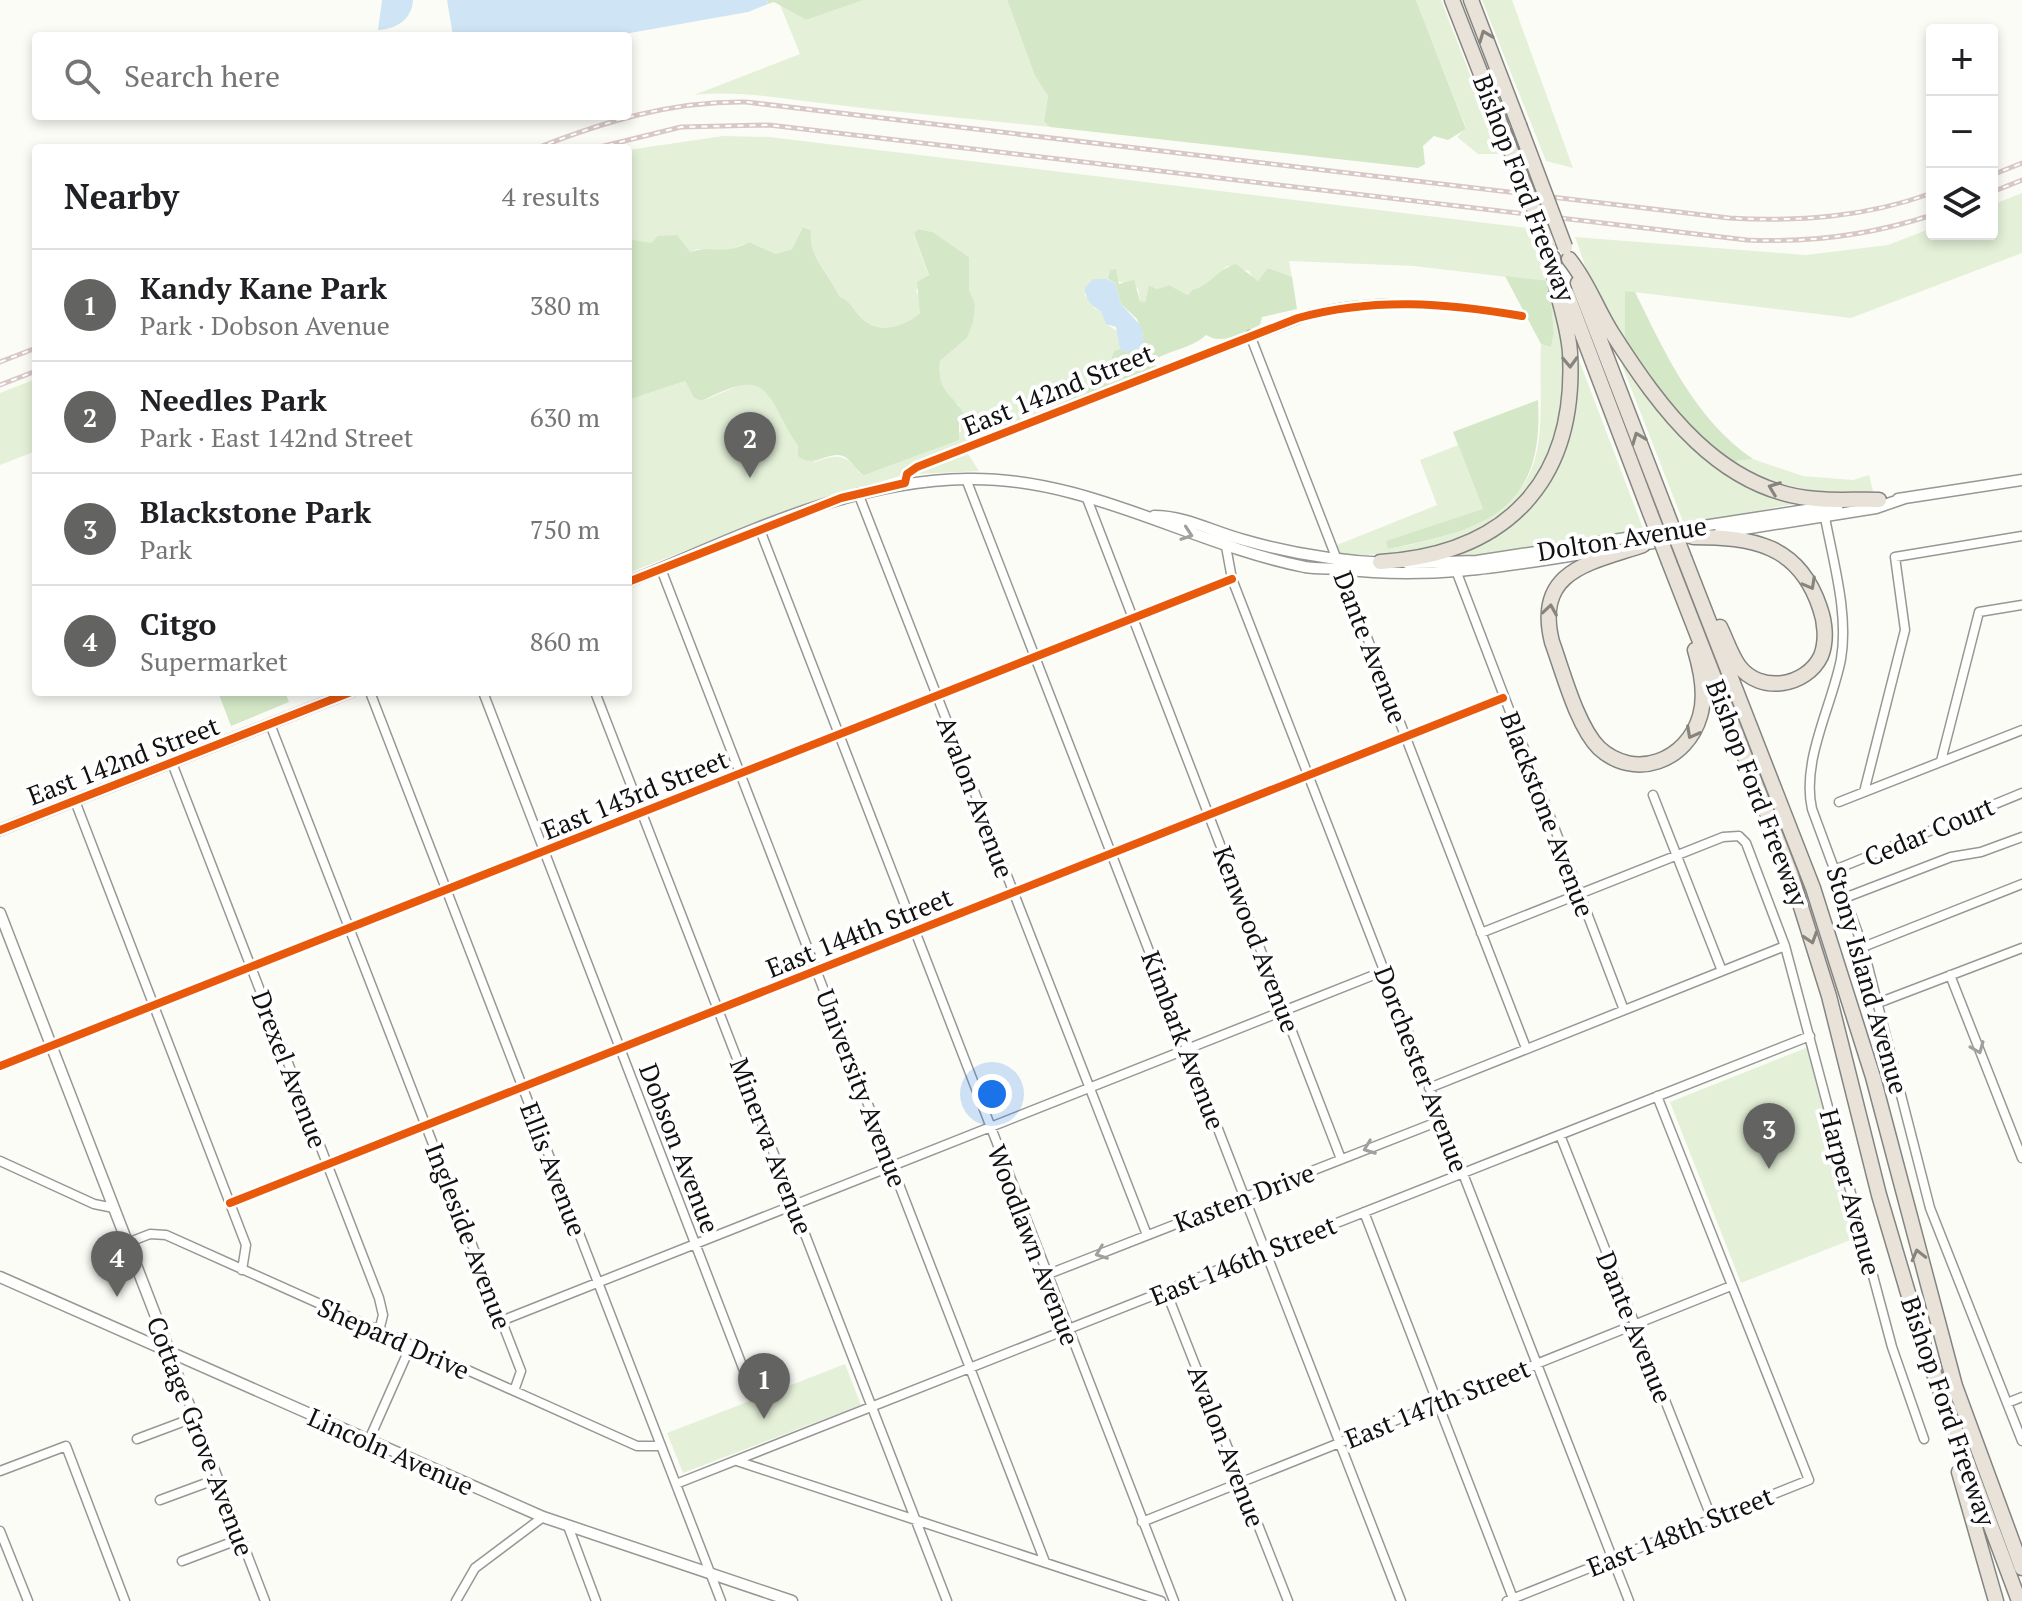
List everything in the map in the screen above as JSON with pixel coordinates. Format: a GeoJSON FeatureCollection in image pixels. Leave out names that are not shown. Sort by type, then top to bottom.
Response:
{"type":"FeatureCollection","features":[{"type":"Feature","properties":{"kind":"highway","name":"Bishop Ford Freeway"},"geometry":{"type":"LineString","coordinates":[[1452,0],[1810,934],[1856,1095],[1899,1268],[1950,1425],[2019,1601]]}},
{"type":"Feature","properties":{"kind":"highway","name":"Bishop Ford Freeway"},"geometry":{"type":"LineString","coordinates":[[1471,0],[1834,951],[1873,1077],[1936,1322],[1975,1444],[2022,1568]]}},
{"type":"Feature","properties":{"kind":"highway"},"geometry":{"type":"LineString","coordinates":[[1380,562],[1438,554],[1477,540],[1519,509],[1549,470],[1565,427],[1571,370],[1566,325],[1553,282],[1550,252]]}},
{"type":"Feature","properties":{"kind":"highway"},"geometry":{"type":"LineString","coordinates":[[1567,253],[1586,280],[1610,329],[1655,396],[1694,443],[1723,465],[1791,494],[1815,499],[1879,500]]}},
{"type":"Feature","properties":{"kind":"highway"},"geometry":{"type":"LineString","coordinates":[[1687,565],[1704,592],[1739,666],[1751,677],[1766,684],[1784,684],[1813,667],[1825,641],[1823,616],[1804,573],[1784,555],[1759,542],[1737,537],[1693,537]]}},
{"type":"Feature","properties":{"kind":"highway"},"geometry":{"type":"LineString","coordinates":[[1643,545],[1576,567],[1558,585],[1548,611],[1552,642],[1591,740],[1612,758],[1632,764],[1646,764],[1674,756],[1694,731],[1701,715],[1701,673],[1672,569]]}},
{"type":"Feature","properties":{"kind":"highway"},"geometry":{"type":"LineString","coordinates":[[1950,1425],[1959,1471],[1996,1601]]}},
{"type":"Feature","properties":{"kind":"highway"},"geometry":{"type":"LineString","coordinates":[[1975,1444],[1999,1483],[2022,1540]]}},
{"type":"Feature","properties":{"kind":"street","name":"East 142nd Street"},"geometry":{"type":"LineString","coordinates":[[632,580],[858,493],[905,483],[907,474],[917,467],[1250,335],[1319,312],[1376,304],[1455,305],[1522,316]]}},
{"type":"Feature","properties":{"kind":"street","name":"Dante Avenue"},"geometry":{"type":"LineString","coordinates":[[1250,335],[1526,1048]]}},
{"type":"Feature","properties":{"kind":"street"},"geometry":{"type":"LineString","coordinates":[[905,483],[966,479],[1032,483],[1086,495],[1152,516],[1172,528],[1226,547],[1309,568],[1339,564]]}},
{"type":"Feature","properties":{"kind":"street","name":"Kimbark Avenue"},"geometry":{"type":"LineString","coordinates":[[966,479],[1113,853],[1263,1252],[1401,1601]]}},
{"type":"Feature","properties":{"kind":"street","name":"Dolton Avenue"},"geometry":{"type":"LineString","coordinates":[[1339,564],[1399,575],[1457,573],[1693,537],[1879,500],[2022,480]]}},
{"type":"Feature","properties":{"kind":"street","name":"Avalon Avenue"},"geometry":{"type":"LineString","coordinates":[[858,493],[1147,1235]]}},
{"type":"Feature","properties":{"kind":"street","name":"Kenwood Avenue"},"geometry":{"type":"LineString","coordinates":[[1086,495],[1341,1159]]}},
{"type":"Feature","properties":{"kind":"street","name":"Dolton Avenue"},"geometry":{"type":"LineString","coordinates":[[1339,564],[1477,561],[1824,512],[1876,508],[1905,498]]}},
{"type":"Feature","properties":{"kind":"street","name":"Stony Island Avenue"},"geometry":{"type":"LineString","coordinates":[[1824,512],[1844,627],[1841,657],[1816,752],[1809,796],[1863,947],[1930,1208],[2022,1441]]}},
{"type":"Feature","properties":{"kind":"street"},"geometry":{"type":"LineString","coordinates":[[1152,516],[1177,516],[1224,535],[1339,564]]}},
{"type":"Feature","properties":{"kind":"street","name":"Woodlawn Avenue"},"geometry":{"type":"LineString","coordinates":[[760,530],[1174,1601]]}},
{"type":"Feature","properties":{"kind":"street","name":"Dorchester Avenue"},"geometry":{"type":"LineString","coordinates":[[1224,535],[1232,579],[1629,1601]]}},
{"type":"Feature","properties":{"kind":"street"},"geometry":{"type":"LineString","coordinates":[[1864,792],[1905,630],[1895,557],[2022,536]]}},
{"type":"Feature","properties":{"kind":"street","name":"University Avenue"},"geometry":{"type":"LineString","coordinates":[[661,569],[1045,1562]]}},
{"type":"Feature","properties":{"kind":"street","name":"Blackstone Avenue"},"geometry":{"type":"LineString","coordinates":[[1457,573],[1624,1010]]}},
{"type":"Feature","properties":{"kind":"street","name":"East 143rd Street"},"geometry":{"type":"LineString","coordinates":[[0,1066],[1232,579]]}},
{"type":"Feature","properties":{"kind":"street"},"geometry":{"type":"LineString","coordinates":[[1941,761],[1979,612],[2022,605]]}},
{"type":"Feature","properties":{"kind":"street","name":"East 142nd Street"},"geometry":{"type":"LineString","coordinates":[[0,830],[341,696]]}},
{"type":"Feature","properties":{"kind":"street","name":"Ellis Avenue"},"geometry":{"type":"LineString","coordinates":[[372,696],[721,1601]]}},
{"type":"Feature","properties":{"kind":"street","name":"Dobson Avenue"},"geometry":{"type":"LineString","coordinates":[[485,696],[753,1394]]}},
{"type":"Feature","properties":{"kind":"street","name":"Minerva Avenue"},"geometry":{"type":"LineString","coordinates":[[597,696],[947,1601]]}},
{"type":"Feature","properties":{"kind":"street","name":"East 144th Street"},"geometry":{"type":"LineString","coordinates":[[230,1203],[1503,698]]}},
{"type":"Feature","properties":{"kind":"street"},"geometry":{"type":"LineString","coordinates":[[1839,802],[2021,731],[2022,720]]}},
{"type":"Feature","properties":{"kind":"street","name":"Ingleside Avenue"},"geometry":{"type":"LineString","coordinates":[[270,724],[521,1371],[514,1391]]}},
{"type":"Feature","properties":{"kind":"street","name":"Drexel Avenue"},"geometry":{"type":"LineString","coordinates":[[172,763],[382,1308],[379,1331]]}},
{"type":"Feature","properties":{"kind":"street","name":"Cedar Court"},"geometry":{"type":"LineString","coordinates":[[1837,869],[2022,793]]}},
{"type":"Feature","properties":{"kind":"street"},"geometry":{"type":"LineString","coordinates":[[1653,795],[1722,971]]}},
{"type":"Feature","properties":{"kind":"street"},"geometry":{"type":"LineString","coordinates":[[75,801],[246,1245],[242,1270]]}},
{"type":"Feature","properties":{"kind":"street"},"geometry":{"type":"LineString","coordinates":[[1481,933],[1723,837],[1739,836],[1749,848],[1785,946],[1810,1036]]}},
{"type":"Feature","properties":{"kind":"street"},"geometry":{"type":"LineString","coordinates":[[1847,897],[1951,857],[1981,852],[2022,837]]}},
{"type":"Feature","properties":{"kind":"street"},"geometry":{"type":"LineString","coordinates":[[1863,947],[2022,884]]}},
{"type":"Feature","properties":{"kind":"street","name":"Cottage Grove Avenue"},"geometry":{"type":"LineString","coordinates":[[0,913],[265,1601]]}},
{"type":"Feature","properties":{"kind":"street"},"geometry":{"type":"LineString","coordinates":[[1429,1088],[1785,946]]}},
{"type":"Feature","properties":{"kind":"street"},"geometry":{"type":"LineString","coordinates":[[1878,1003],[2022,948]]}},
{"type":"Feature","properties":{"kind":"street"},"geometry":{"type":"LineString","coordinates":[[501,1321],[1384,971]]}},
{"type":"Feature","properties":{"kind":"street"},"geometry":{"type":"LineString","coordinates":[[1950,975],[2022,1158]]}},
{"type":"Feature","properties":{"kind":"street","name":"East 146th Street"},"geometry":{"type":"LineString","coordinates":[[676,1484],[1810,1036]]}},
{"type":"Feature","properties":{"kind":"street","name":"Harper Avenue"},"geometry":{"type":"LineString","coordinates":[[1810,1036],[1892,1347],[1924,1439]]}},
{"type":"Feature","properties":{"kind":"street"},"geometry":{"type":"LineString","coordinates":[[1657,1096],[1731,1286]]}},
{"type":"Feature","properties":{"kind":"street","name":"Kasten Drive"},"geometry":{"type":"LineString","coordinates":[[1046,1275],[1442,1120]]}},
{"type":"Feature","properties":{"kind":"street","name":"Dante Avenue"},"geometry":{"type":"LineString","coordinates":[[1560,1135],[1712,1519]]}},
{"type":"Feature","properties":{"kind":"street"},"geometry":{"type":"LineString","coordinates":[[0,1161],[94,1204],[114,1208]]}},
{"type":"Feature","properties":{"kind":"street"},"geometry":{"type":"LineString","coordinates":[[1364,1212],[1512,1600]]}},
{"type":"Feature","properties":{"kind":"street","name":"Shepard Drive"},"geometry":{"type":"LineString","coordinates":[[127,1243],[150,1234],[166,1235],[637,1446],[661,1446]]}},
{"type":"Feature","properties":{"kind":"street","name":"Lincoln Avenue"},"geometry":{"type":"LineString","coordinates":[[0,1277],[543,1517],[792,1601]]}},
{"type":"Feature","properties":{"kind":"street","name":"East 147th Street"},"geometry":{"type":"LineString","coordinates":[[1142,1522],[1240,1480],[1731,1286]]}},
{"type":"Feature","properties":{"kind":"street","name":"East 148th Street"},"geometry":{"type":"LineString","coordinates":[[1512,1600],[1809,1480],[1731,1286]]}},
{"type":"Feature","properties":{"kind":"street","name":"Avalon Avenue"},"geometry":{"type":"LineString","coordinates":[[1166,1291],[1288,1601]]}},
{"type":"Feature","properties":{"kind":"street"},"geometry":{"type":"LineString","coordinates":[[138,1339],[157,1319]]}},
{"type":"Feature","properties":{"kind":"street"},"geometry":{"type":"LineString","coordinates":[[368,1442],[411,1345]]}},
{"type":"Feature","properties":{"kind":"street"},"geometry":{"type":"LineString","coordinates":[[2007,1403],[2022,1397]]}},
{"type":"Feature","properties":{"kind":"street"},"geometry":{"type":"LineString","coordinates":[[137,1439],[193,1418]]}},
{"type":"Feature","properties":{"kind":"street"},"geometry":{"type":"LineString","coordinates":[[0,1471],[66,1446],[125,1601]]}},
{"type":"Feature","properties":{"kind":"street"},"geometry":{"type":"LineString","coordinates":[[736,1460],[1161,1601]]}},
{"type":"Feature","properties":{"kind":"street"},"geometry":{"type":"LineString","coordinates":[[160,1500],[217,1479]]}},
{"type":"Feature","properties":{"kind":"street"},"geometry":{"type":"LineString","coordinates":[[456,1601],[475,1568],[543,1517]]}},
{"type":"Feature","properties":{"kind":"street"},"geometry":{"type":"LineString","coordinates":[[568,1526],[596,1601]]}},
{"type":"Feature","properties":{"kind":"street"},"geometry":{"type":"LineString","coordinates":[[0,1531],[28,1601]]}},
{"type":"Feature","properties":{"kind":"street"},"geometry":{"type":"LineString","coordinates":[[182,1561],[240,1539]]}},
{"type":"Feature","properties":{"kind":"green space"},"geometry":{"type":"Polygon","coordinates":[[[767,0],[864,0],[806,20],[774,2],[768,4],[767,0]]]}},
{"type":"Feature","properties":{"kind":"green space"},"geometry":{"type":"Polygon","coordinates":[[[864,0],[1007,0],[1035,76],[1048,96],[1044,120],[1050,127],[762,96],[694,95],[800,54],[780,5],[806,20],[864,0]]]}},
{"type":"Feature","properties":{"kind":"green space"},"geometry":{"type":"Polygon","coordinates":[[[1007,0],[1416,0],[1466,129],[1448,140],[1434,136],[1423,146],[1425,164],[1418,168],[1050,127],[1044,121],[1048,96],[1035,76],[1007,0]]]}},
{"type":"Feature","properties":{"kind":"green space"},"geometry":{"type":"Polygon","coordinates":[[[1416,0],[1441,0],[1501,154],[1478,154],[1457,137],[1466,128],[1416,0]]]}},
{"type":"Feature","properties":{"kind":"green space"},"geometry":{"type":"Polygon","coordinates":[[[1482,0],[1512,0],[1573,168],[1546,161],[1482,0]]]}},
{"type":"Feature","properties":{"kind":"green space"},"geometry":{"type":"Polygon","coordinates":[[[723,136],[769,137],[1529,228],[1547,282],[1414,266],[1289,261],[1292,277],[1268,268],[1259,281],[1253,279],[1249,271],[1227,266],[1205,287],[1192,290],[1188,295],[1169,285],[1157,289],[1149,285],[1145,302],[1140,301],[1138,288],[1109,278],[1084,294],[1095,309],[1101,311],[1109,326],[1119,332],[1120,349],[1114,351],[1106,372],[1090,385],[1070,378],[1050,388],[1053,402],[1060,407],[910,466],[900,476],[813,501],[632,571],[632,399],[685,381],[694,398],[702,401],[747,382],[758,384],[767,392],[798,446],[815,462],[840,457],[855,466],[859,473],[961,432],[959,405],[945,392],[940,361],[967,338],[975,304],[969,291],[969,257],[933,232],[918,229],[914,235],[929,276],[916,290],[921,302],[920,313],[887,328],[866,322],[839,296],[816,257],[810,229],[803,227],[792,249],[776,254],[749,242],[720,253],[698,249],[690,252],[632,240],[632,149],[723,136]]]}},
{"type":"Feature","properties":{"kind":"green space"},"geometry":{"type":"Polygon","coordinates":[[[2022,193],[2022,253],[1851,318],[1625,291],[1625,345],[1589,277],[1575,237],[1806,255],[1888,245],[1926,230],[1926,240],[1998,240],[1998,203],[2022,193]]]}},
{"type":"Feature","properties":{"kind":"green space"},"geometry":{"type":"Polygon","coordinates":[[[803,227],[811,230],[816,257],[839,296],[866,322],[887,328],[920,313],[917,282],[929,275],[914,234],[918,229],[933,232],[969,257],[969,290],[975,304],[973,322],[967,338],[940,361],[943,386],[964,414],[959,424],[959,440],[864,475],[842,456],[808,461],[798,456],[798,446],[771,400],[764,390],[754,386],[742,385],[702,401],[694,398],[685,381],[632,399],[632,240],[651,243],[658,236],[677,235],[690,252],[731,249],[749,242],[776,254],[792,249],[803,227]]]}},
{"type":"Feature","properties":{"kind":"green space"},"geometry":{"type":"Polygon","coordinates":[[[1236,264],[1258,281],[1268,268],[1292,277],[1297,309],[1262,317],[1260,325],[1233,337],[1219,339],[1206,335],[1155,360],[1156,368],[1060,407],[1049,400],[1050,383],[1070,378],[1090,385],[1106,372],[1114,351],[1120,349],[1126,352],[1143,335],[1137,319],[1121,304],[1115,283],[1108,279],[1110,270],[1116,269],[1119,284],[1134,280],[1140,301],[1145,302],[1149,285],[1157,289],[1169,285],[1188,295],[1236,264]]]}},
{"type":"Feature","properties":{"kind":"green space"},"geometry":{"type":"Polygon","coordinates":[[[1505,276],[1549,281],[1554,333],[1551,347],[1541,344],[1505,276]]]}},
{"type":"Feature","properties":{"kind":"green space"},"geometry":{"type":"Polygon","coordinates":[[[1550,290],[1561,339],[1565,376],[1563,412],[1553,447],[1536,480],[1500,517],[1458,542],[1417,552],[1348,557],[1340,553],[1337,545],[1437,505],[1420,460],[1458,445],[1483,509],[1388,549],[1433,539],[1477,523],[1514,496],[1528,478],[1536,455],[1541,414],[1541,344],[1551,347],[1554,333],[1550,290]]]}},
{"type":"Feature","properties":{"kind":"green space"},"geometry":{"type":"Polygon","coordinates":[[[1625,291],[1635,292],[1671,362],[1698,405],[1714,425],[1753,459],[1729,462],[1694,435],[1625,345],[1625,291]]]}},
{"type":"Feature","properties":{"kind":"green space"},"geometry":{"type":"Polygon","coordinates":[[[1575,360],[1579,360],[1644,531],[1476,556],[1442,557],[1460,552],[1492,535],[1521,512],[1544,484],[1554,468],[1561,447],[1575,360]]]}},
{"type":"Feature","properties":{"kind":"green space"},"geometry":{"type":"Polygon","coordinates":[[[1625,364],[1678,432],[1800,503],[1684,524],[1622,365],[1625,364]]]}},
{"type":"Feature","properties":{"kind":"green space"},"geometry":{"type":"Polygon","coordinates":[[[32,381],[32,453],[0,465],[0,393],[32,381]]]}},
{"type":"Feature","properties":{"kind":"green space"},"geometry":{"type":"Polygon","coordinates":[[[1538,400],[1537,438],[1531,468],[1518,492],[1501,510],[1452,534],[1388,549],[1386,541],[1483,509],[1453,432],[1538,400]]]}},
{"type":"Feature","properties":{"kind":"green space"},"geometry":{"type":"Polygon","coordinates":[[[966,451],[979,471],[916,474],[918,470],[966,451]]]}},
{"type":"Feature","properties":{"kind":"green space"},"geometry":{"type":"Polygon","coordinates":[[[1753,459],[1803,476],[1853,480],[1869,475],[1873,491],[1871,495],[1798,488],[1764,478],[1729,462],[1753,459]]]}},
{"type":"Feature","properties":{"kind":"green space"},"geometry":{"type":"Polygon","coordinates":[[[220,696],[287,696],[289,702],[231,726],[220,696]]]}},
{"type":"Feature","properties":{"kind":"green space"},"geometry":{"type":"Polygon","coordinates":[[[1811,1046],[1858,1237],[1741,1283],[1670,1102],[1811,1046]]]}},
{"type":"Feature","properties":{"kind":"green space"},"geometry":{"type":"Polygon","coordinates":[[[845,1364],[861,1405],[683,1473],[667,1433],[845,1364]]]}},
{"type":"Feature","properties":{"kind":"water"},"geometry":{"type":"Polygon","coordinates":[[[382,0],[413,0],[410,13],[402,22],[378,30],[382,0]]]}},
{"type":"Feature","properties":{"kind":"water"},"geometry":{"type":"Polygon","coordinates":[[[447,0],[767,0],[768,4],[748,12],[632,33],[452,32],[447,0]]]}},
{"type":"Feature","properties":{"kind":"water"},"geometry":{"type":"Polygon","coordinates":[[[1093,279],[1107,279],[1115,283],[1121,304],[1141,326],[1144,342],[1140,348],[1126,352],[1120,349],[1116,327],[1106,324],[1101,311],[1092,305],[1086,295],[1085,288],[1093,279]]]}},
{"type":"Feature","properties":{"kind":"railway"},"geometry":{"type":"LineString","coordinates":[[632,116],[692,105],[746,102],[1729,218],[1832,216],[1882,208],[1926,195]]}},
{"type":"Feature","properties":{"kind":"railway"},"geometry":{"type":"LineString","coordinates":[[548,144],[619,120]]}},
{"type":"Feature","properties":{"kind":"railway"},"geometry":{"type":"LineString","coordinates":[[612,144],[681,127],[769,125],[1747,240],[1840,236],[1926,217]]}},
{"type":"Feature","properties":{"kind":"railway"},"geometry":{"type":"LineString","coordinates":[[1998,173],[2022,163]]}},
{"type":"Feature","properties":{"kind":"railway"},"geometry":{"type":"LineString","coordinates":[[1998,190],[2022,180]]}},
{"type":"Feature","properties":{"kind":"railway"},"geometry":{"type":"LineString","coordinates":[[0,362],[32,350]]}},
{"type":"Feature","properties":{"kind":"railway"},"geometry":{"type":"LineString","coordinates":[[0,385],[32,373]]}},
{"type":"Feature","properties":{"kind":"cycle path"},"geometry":{"type":"LineString","coordinates":[[632,580],[841,498],[905,483],[907,474],[917,467],[1298,318],[1354,307],[1410,304],[1522,316]]}},
{"type":"Feature","properties":{"kind":"cycle path"},"geometry":{"type":"LineString","coordinates":[[0,1066],[1232,579]]}},
{"type":"Feature","properties":{"kind":"cycle path"},"geometry":{"type":"LineString","coordinates":[[0,830],[341,696]]}},
{"type":"Feature","properties":{"kind":"cycle path"},"geometry":{"type":"LineString","coordinates":[[230,1203],[1503,698]]}},
{"type":"Feature","properties":{"kind":"place","name":"Needles Park"},"geometry":{"type":"Point","coordinates":[750,478]}},
{"type":"Feature","properties":{"kind":"place","name":"Blackstone Park"},"geometry":{"type":"Point","coordinates":[1769,1169]}},
{"type":"Feature","properties":{"kind":"place","name":"Citgo"},"geometry":{"type":"Point","coordinates":[117,1297]}},
{"type":"Feature","properties":{"kind":"place","name":"Kandy Kane Park"},"geometry":{"type":"Point","coordinates":[764,1419]}}]}
